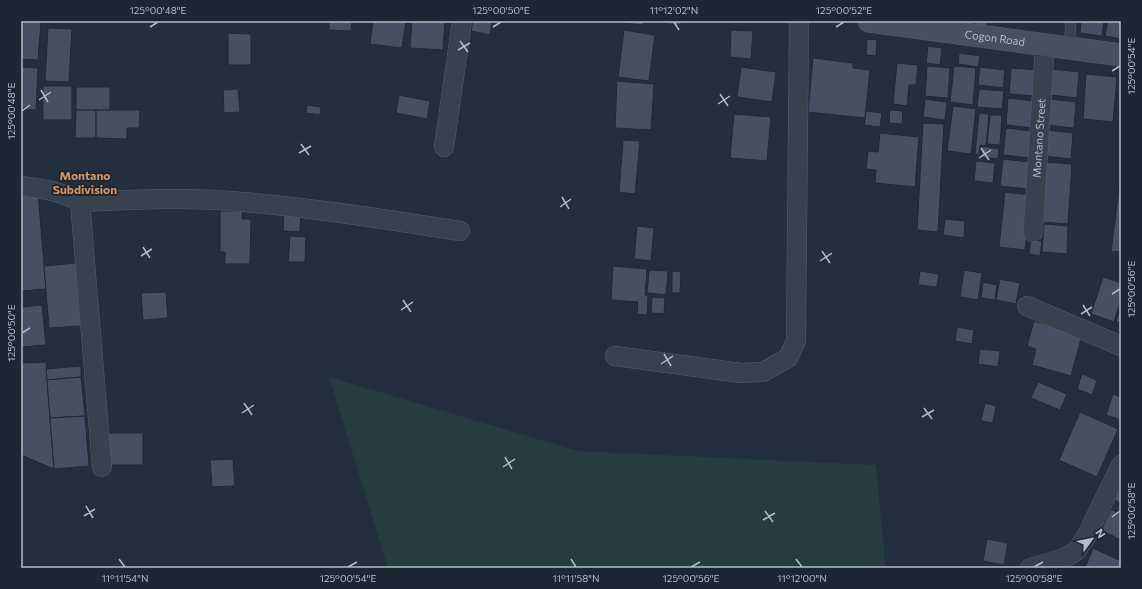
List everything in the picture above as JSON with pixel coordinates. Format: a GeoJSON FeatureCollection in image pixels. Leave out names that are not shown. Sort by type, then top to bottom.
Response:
{"type":"FeatureCollection","features":[{"type":"Feature","properties":{"kind":"street"},"geometry":{"type":"LineString","coordinates":[[444,147],[462,21]]}},
{"type":"Feature","properties":{"kind":"street"},"geometry":{"type":"LineString","coordinates":[[615,356],[741,373],[763,372],[788,358],[796,341],[800,21]]}},
{"type":"Feature","properties":{"kind":"street","name":"Cogon Road"},"geometry":{"type":"LineString","coordinates":[[869,21],[1121,55]]}},
{"type":"Feature","properties":{"kind":"street","name":"Montano Street"},"geometry":{"type":"LineString","coordinates":[[1033,232],[1045,45]]}},
{"type":"Feature","properties":{"kind":"street"},"geometry":{"type":"LineString","coordinates":[[21,186],[48,189],[70,196],[80,202],[149,199],[231,201],[326,211],[460,230]]}},
{"type":"Feature","properties":{"kind":"street"},"geometry":{"type":"LineString","coordinates":[[80,202],[102,467]]}},
{"type":"Feature","properties":{"kind":"street"},"geometry":{"type":"LineString","coordinates":[[1028,306],[1121,346]]}},
{"type":"Feature","properties":{"kind":"street"},"geometry":{"type":"LineString","coordinates":[[1030,568],[1065,558],[1076,551],[1086,537],[1121,465]]}},
{"type":"Feature","properties":{"kind":"lane"},"geometry":{"type":"LineString","coordinates":[[1069,48],[1071,21]]}},
{"type":"Feature","properties":{"kind":"green space"},"geometry":{"type":"Polygon","coordinates":[[[329,377],[578,451],[876,465],[885,562],[884,568],[388,568],[329,377]]]}},
{"type":"Feature","properties":{"kind":"building"},"geometry":{"type":"Polygon","coordinates":[[[21,21],[41,22],[38,60],[21,59],[21,21]]]}},
{"type":"Feature","properties":{"kind":"building"},"geometry":{"type":"Polygon","coordinates":[[[329,21],[352,21],[351,31],[329,30],[329,21]]]}},
{"type":"Feature","properties":{"kind":"building"},"geometry":{"type":"Polygon","coordinates":[[[373,21],[406,21],[402,48],[370,44],[373,21]]]}},
{"type":"Feature","properties":{"kind":"building"},"geometry":{"type":"Polygon","coordinates":[[[412,21],[445,21],[443,50],[410,48],[412,21]]]}},
{"type":"Feature","properties":{"kind":"building"},"geometry":{"type":"Polygon","coordinates":[[[473,21],[492,21],[490,35],[471,31],[473,21]]]}},
{"type":"Feature","properties":{"kind":"building"},"geometry":{"type":"Polygon","coordinates":[[[622,21],[644,21],[643,25],[622,23],[622,21]]]}},
{"type":"Feature","properties":{"kind":"building"},"geometry":{"type":"Polygon","coordinates":[[[661,21],[681,21],[681,25],[660,23],[661,21]]]}},
{"type":"Feature","properties":{"kind":"building"},"geometry":{"type":"Polygon","coordinates":[[[976,21],[987,22],[986,29],[975,27],[976,21]]]}},
{"type":"Feature","properties":{"kind":"building"},"geometry":{"type":"Polygon","coordinates":[[[1081,21],[1104,21],[1102,36],[1080,33],[1081,21]]]}},
{"type":"Feature","properties":{"kind":"building"},"geometry":{"type":"Polygon","coordinates":[[[1108,21],[1121,21],[1121,39],[1105,36],[1108,21]]]}},
{"type":"Feature","properties":{"kind":"building"},"geometry":{"type":"Polygon","coordinates":[[[48,28],[72,29],[69,82],[45,81],[48,28]]]}},
{"type":"Feature","properties":{"kind":"building"},"geometry":{"type":"Polygon","coordinates":[[[624,30],[655,35],[649,81],[618,77],[624,30]]]}},
{"type":"Feature","properties":{"kind":"building"},"geometry":{"type":"Polygon","coordinates":[[[731,30],[753,31],[751,59],[730,57],[731,30]]]}},
{"type":"Feature","properties":{"kind":"building"},"geometry":{"type":"Polygon","coordinates":[[[228,33],[251,34],[251,65],[228,65],[228,33]]]}},
{"type":"Feature","properties":{"kind":"building"},"geometry":{"type":"Polygon","coordinates":[[[867,39],[877,40],[876,56],[866,55],[867,39]]]}},
{"type":"Feature","properties":{"kind":"building"},"geometry":{"type":"Polygon","coordinates":[[[928,46],[942,48],[940,65],[926,63],[928,46]]]}},
{"type":"Feature","properties":{"kind":"building"},"geometry":{"type":"Polygon","coordinates":[[[959,53],[980,56],[978,67],[958,64],[959,53]]]}},
{"type":"Feature","properties":{"kind":"building"},"geometry":{"type":"Polygon","coordinates":[[[813,58],[853,63],[853,68],[870,70],[865,118],[808,112],[813,58]]]}},
{"type":"Feature","properties":{"kind":"building"},"geometry":{"type":"Polygon","coordinates":[[[897,63],[918,65],[916,85],[909,85],[907,106],[893,104],[897,63]]]}},
{"type":"Feature","properties":{"kind":"building"},"geometry":{"type":"Polygon","coordinates":[[[927,66],[950,68],[948,98],[925,96],[927,66]]]}},
{"type":"Feature","properties":{"kind":"building"},"geometry":{"type":"Polygon","coordinates":[[[954,66],[976,68],[973,105],[950,102],[954,66]]]}},
{"type":"Feature","properties":{"kind":"building"},"geometry":{"type":"Polygon","coordinates":[[[21,67],[38,68],[36,110],[21,109],[21,67]]]}},
{"type":"Feature","properties":{"kind":"building"},"geometry":{"type":"Polygon","coordinates":[[[741,67],[776,72],[772,102],[737,97],[741,67]]]}},
{"type":"Feature","properties":{"kind":"building"},"geometry":{"type":"Polygon","coordinates":[[[980,67],[1005,70],[1003,88],[978,85],[980,67]]]}},
{"type":"Feature","properties":{"kind":"building"},"geometry":{"type":"Polygon","coordinates":[[[1011,68],[1038,70],[1035,96],[1009,94],[1011,68]]]}},
{"type":"Feature","properties":{"kind":"building"},"geometry":{"type":"Polygon","coordinates":[[[1052,69],[1079,72],[1077,98],[1050,95],[1052,69]]]}},
{"type":"Feature","properties":{"kind":"building"},"geometry":{"type":"Polygon","coordinates":[[[1086,74],[1117,77],[1113,122],[1083,119],[1086,74]]]}},
{"type":"Feature","properties":{"kind":"building"},"geometry":{"type":"Polygon","coordinates":[[[617,81],[654,84],[651,130],[615,128],[617,81]]]}},
{"type":"Feature","properties":{"kind":"building"},"geometry":{"type":"Polygon","coordinates":[[[43,86],[72,86],[72,120],[43,120],[43,86]]]}},
{"type":"Feature","properties":{"kind":"building"},"geometry":{"type":"Polygon","coordinates":[[[76,87],[110,87],[110,110],[76,110],[76,87]]]}},
{"type":"Feature","properties":{"kind":"building"},"geometry":{"type":"Polygon","coordinates":[[[238,89],[240,112],[224,113],[223,90],[238,89]]]}},
{"type":"Feature","properties":{"kind":"building"},"geometry":{"type":"Polygon","coordinates":[[[979,89],[1004,91],[1002,109],[977,107],[979,89]]]}},
{"type":"Feature","properties":{"kind":"building"},"geometry":{"type":"Polygon","coordinates":[[[399,95],[430,101],[427,119],[396,113],[399,95]]]}},
{"type":"Feature","properties":{"kind":"building"},"geometry":{"type":"Polygon","coordinates":[[[1008,98],[1035,101],[1032,128],[1006,125],[1008,98]]]}},
{"type":"Feature","properties":{"kind":"building"},"geometry":{"type":"Polygon","coordinates":[[[925,99],[947,102],[945,120],[923,117],[925,99]]]}},
{"type":"Feature","properties":{"kind":"building"},"geometry":{"type":"Polygon","coordinates":[[[1050,99],[1076,102],[1074,128],[1047,125],[1050,99]]]}},
{"type":"Feature","properties":{"kind":"building"},"geometry":{"type":"Polygon","coordinates":[[[307,105],[321,107],[320,115],[306,113],[307,105]]]}},
{"type":"Feature","properties":{"kind":"building"},"geometry":{"type":"Polygon","coordinates":[[[953,106],[976,109],[971,154],[947,151],[953,106]]]}},
{"type":"Feature","properties":{"kind":"building"},"geometry":{"type":"Polygon","coordinates":[[[76,110],[96,110],[96,138],[75,138],[76,110]]]}},
{"type":"Feature","properties":{"kind":"building"},"geometry":{"type":"Polygon","coordinates":[[[96,110],[140,110],[139,128],[127,128],[127,139],[96,138],[96,110]]]}},
{"type":"Feature","properties":{"kind":"building"},"geometry":{"type":"Polygon","coordinates":[[[890,110],[903,111],[902,124],[889,123],[890,110]]]}},
{"type":"Feature","properties":{"kind":"building"},"geometry":{"type":"Polygon","coordinates":[[[866,111],[882,113],[880,127],[864,125],[866,111]]]}},
{"type":"Feature","properties":{"kind":"building"},"geometry":{"type":"Polygon","coordinates":[[[979,113],[989,114],[986,146],[980,145],[979,154],[975,154],[979,113]]]}},
{"type":"Feature","properties":{"kind":"building"},"geometry":{"type":"Polygon","coordinates":[[[734,114],[771,117],[767,161],[730,158],[734,114]]]}},
{"type":"Feature","properties":{"kind":"building"},"geometry":{"type":"Polygon","coordinates":[[[990,115],[1002,115],[1000,145],[987,144],[990,115]]]}},
{"type":"Feature","properties":{"kind":"building"},"geometry":{"type":"Polygon","coordinates":[[[923,123],[944,124],[938,232],[917,230],[923,123]]]}},
{"type":"Feature","properties":{"kind":"building"},"geometry":{"type":"Polygon","coordinates":[[[1006,128],[1032,131],[1030,158],[1003,155],[1006,128]]]}},
{"type":"Feature","properties":{"kind":"building"},"geometry":{"type":"Polygon","coordinates":[[[1047,130],[1073,133],[1071,159],[1044,156],[1047,130]]]}},
{"type":"Feature","properties":{"kind":"building"},"geometry":{"type":"Polygon","coordinates":[[[880,133],[919,137],[915,187],[875,183],[876,170],[866,169],[868,151],[878,152],[880,133]]]}},
{"type":"Feature","properties":{"kind":"building"},"geometry":{"type":"Polygon","coordinates":[[[623,140],[640,141],[635,194],[619,192],[623,140]]]}},
{"type":"Feature","properties":{"kind":"building"},"geometry":{"type":"Polygon","coordinates":[[[982,146],[999,149],[998,159],[981,157],[982,146]]]}},
{"type":"Feature","properties":{"kind":"building"},"geometry":{"type":"Polygon","coordinates":[[[1003,159],[1029,162],[1027,189],[1000,186],[1003,159]]]}},
{"type":"Feature","properties":{"kind":"building"},"geometry":{"type":"Polygon","coordinates":[[[976,161],[995,163],[993,183],[974,181],[976,161]]]}},
{"type":"Feature","properties":{"kind":"building"},"geometry":{"type":"Polygon","coordinates":[[[1046,162],[1072,164],[1068,224],[1043,222],[1046,162]]]}},
{"type":"Feature","properties":{"kind":"building"},"geometry":{"type":"Polygon","coordinates":[[[1121,174],[1121,251],[1111,252],[1121,174]]]}},
{"type":"Feature","properties":{"kind":"building"},"geometry":{"type":"Polygon","coordinates":[[[21,191],[38,192],[46,289],[21,291],[21,191]]]}},
{"type":"Feature","properties":{"kind":"building"},"geometry":{"type":"Polygon","coordinates":[[[1005,192],[1031,195],[1025,250],[999,247],[1005,192]]]}},
{"type":"Feature","properties":{"kind":"building"},"geometry":{"type":"Polygon","coordinates":[[[284,210],[301,211],[300,232],[283,231],[284,210]]]}},
{"type":"Feature","properties":{"kind":"building"},"geometry":{"type":"Polygon","coordinates":[[[220,211],[242,211],[242,219],[251,219],[250,264],[225,264],[225,252],[220,252],[220,211]]]}},
{"type":"Feature","properties":{"kind":"building"},"geometry":{"type":"Polygon","coordinates":[[[945,219],[965,221],[964,238],[943,235],[945,219]]]}},
{"type":"Feature","properties":{"kind":"building"},"geometry":{"type":"Polygon","coordinates":[[[1044,224],[1068,226],[1067,254],[1042,252],[1044,224]]]}},
{"type":"Feature","properties":{"kind":"building"},"geometry":{"type":"Polygon","coordinates":[[[637,226],[654,228],[651,261],[634,259],[637,226]]]}},
{"type":"Feature","properties":{"kind":"building"},"geometry":{"type":"Polygon","coordinates":[[[290,236],[306,237],[305,262],[288,262],[290,236]]]}},
{"type":"Feature","properties":{"kind":"building"},"geometry":{"type":"Polygon","coordinates":[[[1031,240],[1042,241],[1040,256],[1029,254],[1031,240]]]}},
{"type":"Feature","properties":{"kind":"building"},"geometry":{"type":"Polygon","coordinates":[[[76,263],[81,326],[49,328],[44,266],[76,263]]]}},
{"type":"Feature","properties":{"kind":"building"},"geometry":{"type":"Polygon","coordinates":[[[613,266],[647,269],[645,295],[648,295],[647,315],[637,314],[638,302],[611,300],[613,266]]]}},
{"type":"Feature","properties":{"kind":"building"},"geometry":{"type":"Polygon","coordinates":[[[649,270],[668,271],[666,295],[647,293],[649,270]]]}},
{"type":"Feature","properties":{"kind":"building"},"geometry":{"type":"Polygon","coordinates":[[[964,270],[982,273],[978,300],[960,297],[964,270]]]}},
{"type":"Feature","properties":{"kind":"building"},"geometry":{"type":"Polygon","coordinates":[[[672,271],[681,272],[680,293],[672,293],[672,271]]]}},
{"type":"Feature","properties":{"kind":"building"},"geometry":{"type":"Polygon","coordinates":[[[920,271],[939,274],[937,287],[918,285],[920,271]]]}},
{"type":"Feature","properties":{"kind":"building"},"geometry":{"type":"Polygon","coordinates":[[[1103,277],[1121,283],[1121,299],[1114,322],[1091,314],[1103,277]]]}},
{"type":"Feature","properties":{"kind":"building"},"geometry":{"type":"Polygon","coordinates":[[[1000,279],[1020,283],[1016,304],[996,300],[1000,279]]]}},
{"type":"Feature","properties":{"kind":"building"},"geometry":{"type":"Polygon","coordinates":[[[983,282],[997,285],[995,300],[981,298],[983,282]]]}},
{"type":"Feature","properties":{"kind":"building"},"geometry":{"type":"Polygon","coordinates":[[[166,292],[168,318],[143,320],[141,293],[166,292]]]}},
{"type":"Feature","properties":{"kind":"building"},"geometry":{"type":"Polygon","coordinates":[[[652,297],[665,298],[664,314],[651,313],[652,297]]]}},
{"type":"Feature","properties":{"kind":"building"},"geometry":{"type":"Polygon","coordinates":[[[42,305],[46,345],[21,347],[21,307],[42,305]]]}},
{"type":"Feature","properties":{"kind":"building"},"geometry":{"type":"Polygon","coordinates":[[[1121,306],[1121,323],[1116,322],[1121,306]]]}},
{"type":"Feature","properties":{"kind":"building"},"geometry":{"type":"Polygon","coordinates":[[[1034,321],[1082,335],[1071,376],[1032,365],[1036,349],[1027,346],[1034,321]]]}},
{"type":"Feature","properties":{"kind":"building"},"geometry":{"type":"Polygon","coordinates":[[[957,327],[974,330],[972,344],[955,341],[957,327]]]}},
{"type":"Feature","properties":{"kind":"building"},"geometry":{"type":"Polygon","coordinates":[[[980,349],[1000,351],[998,367],[978,364],[980,349]]]}},
{"type":"Feature","properties":{"kind":"building"},"geometry":{"type":"Polygon","coordinates":[[[46,362],[54,469],[21,455],[21,363],[46,362]]]}},
{"type":"Feature","properties":{"kind":"building"},"geometry":{"type":"Polygon","coordinates":[[[81,366],[81,377],[47,380],[46,369],[81,366]]]}},
{"type":"Feature","properties":{"kind":"building"},"geometry":{"type":"Polygon","coordinates":[[[1082,374],[1097,380],[1092,395],[1077,389],[1082,374]]]}},
{"type":"Feature","properties":{"kind":"building"},"geometry":{"type":"Polygon","coordinates":[[[81,377],[85,416],[50,418],[47,380],[81,377]]]}},
{"type":"Feature","properties":{"kind":"building"},"geometry":{"type":"Polygon","coordinates":[[[1038,382],[1067,394],[1060,410],[1031,398],[1038,382]]]}},
{"type":"Feature","properties":{"kind":"building"},"geometry":{"type":"Polygon","coordinates":[[[1113,394],[1121,397],[1121,420],[1106,415],[1113,394]]]}},
{"type":"Feature","properties":{"kind":"building"},"geometry":{"type":"Polygon","coordinates":[[[985,403],[996,406],[993,423],[981,421],[985,403]]]}},
{"type":"Feature","properties":{"kind":"building"},"geometry":{"type":"Polygon","coordinates":[[[1080,412],[1118,429],[1097,477],[1059,460],[1080,412]]]}},
{"type":"Feature","properties":{"kind":"building"},"geometry":{"type":"Polygon","coordinates":[[[85,416],[89,466],[54,469],[50,418],[85,416]]]}},
{"type":"Feature","properties":{"kind":"building"},"geometry":{"type":"Polygon","coordinates":[[[108,433],[143,433],[143,465],[108,465],[108,433]]]}},
{"type":"Feature","properties":{"kind":"building"},"geometry":{"type":"Polygon","coordinates":[[[233,459],[235,486],[212,487],[210,460],[233,459]]]}},
{"type":"Feature","properties":{"kind":"building"},"geometry":{"type":"Polygon","coordinates":[[[1117,490],[1121,492],[1120,503],[1113,499],[1117,490]]]}},
{"type":"Feature","properties":{"kind":"building"},"geometry":{"type":"Polygon","coordinates":[[[1111,509],[1121,514],[1121,540],[1101,530],[1111,509]]]}},
{"type":"Feature","properties":{"kind":"building"},"geometry":{"type":"Polygon","coordinates":[[[987,539],[1008,543],[1004,565],[983,561],[987,539]]]}},
{"type":"Feature","properties":{"kind":"building"},"geometry":{"type":"Polygon","coordinates":[[[1093,548],[1121,561],[1121,568],[1085,568],[1093,548]]]}},
{"type":"Feature","properties":{"kind":"district","name":"Montano Subdivision"},"geometry":{"type":"Point","coordinates":[85,183]}}]}
